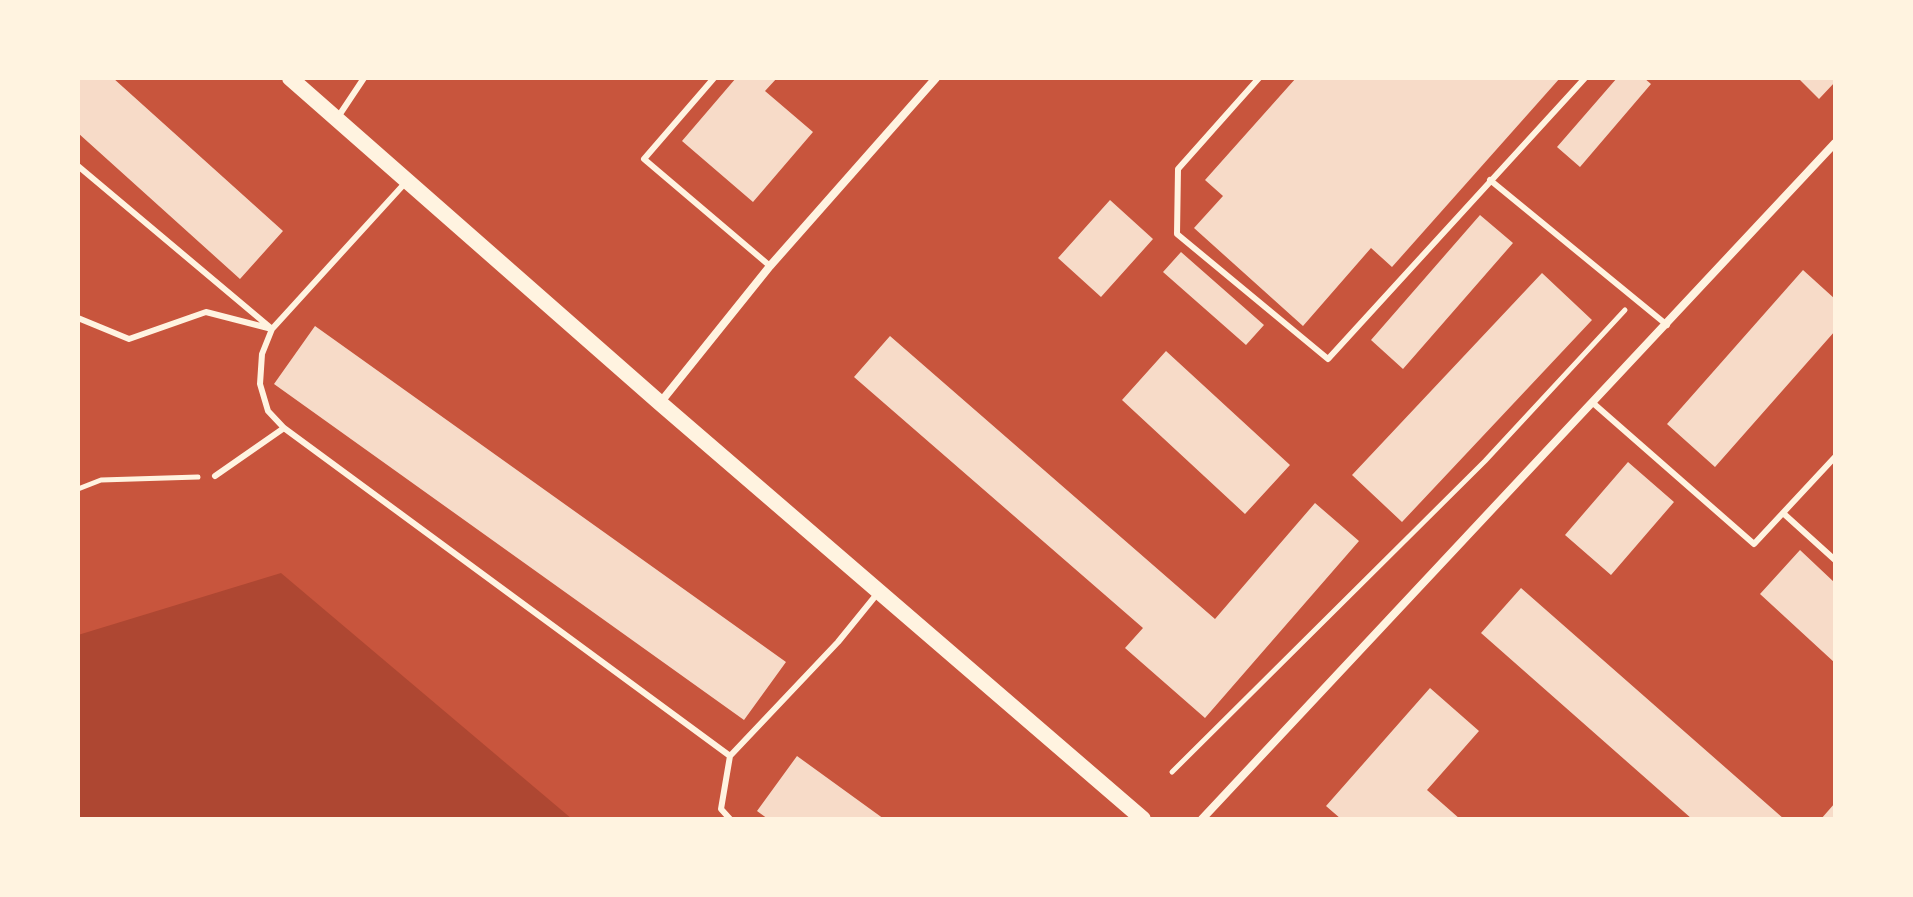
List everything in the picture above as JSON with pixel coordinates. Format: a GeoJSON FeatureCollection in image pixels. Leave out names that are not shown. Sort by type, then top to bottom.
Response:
{"type":"FeatureCollection","features":[{"type":"Feature","properties":{"kind":"main road"},"geometry":{"type":"LineString","coordinates":[[290,78],[660,403],[1143,819]]}},
{"type":"Feature","properties":{"kind":"street"},"geometry":{"type":"LineString","coordinates":[[660,403],[770,266],[936,78]]}},
{"type":"Feature","properties":{"kind":"street"},"geometry":{"type":"LineString","coordinates":[[1202,819],[1835,143]]}},
{"type":"Feature","properties":{"kind":"lane"},"geometry":{"type":"LineString","coordinates":[[336,120],[364,78]]}},
{"type":"Feature","properties":{"kind":"lane"},"geometry":{"type":"LineString","coordinates":[[714,78],[644,159],[770,266]]}},
{"type":"Feature","properties":{"kind":"lane"},"geometry":{"type":"LineString","coordinates":[[1259,78],[1178,169],[1177,234],[1328,359],[1585,78]]}},
{"type":"Feature","properties":{"kind":"lane"},"geometry":{"type":"LineString","coordinates":[[78,166],[272,329]]}},
{"type":"Feature","properties":{"kind":"lane"},"geometry":{"type":"LineString","coordinates":[[1490,180],[1667,325]]}},
{"type":"Feature","properties":{"kind":"lane"},"geometry":{"type":"LineString","coordinates":[[406,182],[272,329],[262,354],[260,384],[268,411],[284,428],[730,756]]}},
{"type":"Feature","properties":{"kind":"lane"},"geometry":{"type":"LineString","coordinates":[[78,318],[129,339],[206,312],[272,329]]}},
{"type":"Feature","properties":{"kind":"lane"},"geometry":{"type":"LineString","coordinates":[[1593,403],[1754,544],[1835,457]]}},
{"type":"Feature","properties":{"kind":"lane"},"geometry":{"type":"LineString","coordinates":[[215,476],[284,428]]}},
{"type":"Feature","properties":{"kind":"lane"},"geometry":{"type":"LineString","coordinates":[[1783,513],[1835,560]]}},
{"type":"Feature","properties":{"kind":"lane"},"geometry":{"type":"LineString","coordinates":[[730,819],[721,809],[730,756],[838,642],[880,591]]}},
{"type":"Feature","properties":{"kind":"path"},"geometry":{"type":"LineString","coordinates":[[1172,772],[1485,461],[1635,299]]}},
{"type":"Feature","properties":{"kind":"path"},"geometry":{"type":"LineString","coordinates":[[78,489],[101,480],[215,476]]}},
{"type":"Feature","properties":{"kind":"shaded area"},"geometry":{"type":"Polygon","coordinates":[[[281,573],[572,819],[78,819],[78,635],[281,573]]]}},
{"type":"Feature","properties":{"kind":"building"},"geometry":{"type":"Polygon","coordinates":[[[78,78],[113,78],[283,231],[240,279],[78,133],[78,78]]]}},
{"type":"Feature","properties":{"kind":"building"},"geometry":{"type":"Polygon","coordinates":[[[736,78],[777,78],[765,91],[813,132],[753,202],[682,141],[736,78]]]}},
{"type":"Feature","properties":{"kind":"building"},"geometry":{"type":"Polygon","coordinates":[[[1296,78],[1560,78],[1392,267],[1371,248],[1303,326],[1194,228],[1223,196],[1205,180],[1296,78]]]}},
{"type":"Feature","properties":{"kind":"building"},"geometry":{"type":"Polygon","coordinates":[[[1617,78],[1644,78],[1651,84],[1580,167],[1557,147],[1617,78]]]}},
{"type":"Feature","properties":{"kind":"building"},"geometry":{"type":"Polygon","coordinates":[[[1798,78],[1835,78],[1835,82],[1819,99],[1798,78]]]}},
{"type":"Feature","properties":{"kind":"building"},"geometry":{"type":"Polygon","coordinates":[[[1110,200],[1153,239],[1101,297],[1058,258],[1110,200]]]}},
{"type":"Feature","properties":{"kind":"building"},"geometry":{"type":"Polygon","coordinates":[[[1480,215],[1513,243],[1403,369],[1371,340],[1480,215]]]}},
{"type":"Feature","properties":{"kind":"building"},"geometry":{"type":"Polygon","coordinates":[[[1181,252],[1264,325],[1246,345],[1163,272],[1181,252]]]}},
{"type":"Feature","properties":{"kind":"building"},"geometry":{"type":"Polygon","coordinates":[[[1803,270],[1835,299],[1835,331],[1715,467],[1667,424],[1803,270]]]}},
{"type":"Feature","properties":{"kind":"building"},"geometry":{"type":"Polygon","coordinates":[[[1542,273],[1592,320],[1402,522],[1352,475],[1542,273]]]}},
{"type":"Feature","properties":{"kind":"building"},"geometry":{"type":"Polygon","coordinates":[[[315,326],[786,662],[744,720],[274,384],[315,326]]]}},
{"type":"Feature","properties":{"kind":"building"},"geometry":{"type":"Polygon","coordinates":[[[890,336],[1215,619],[1315,503],[1359,541],[1205,718],[1125,648],[1143,628],[854,377],[890,336]]]}},
{"type":"Feature","properties":{"kind":"building"},"geometry":{"type":"Polygon","coordinates":[[[1166,351],[1290,465],[1245,514],[1122,400],[1166,351]]]}},
{"type":"Feature","properties":{"kind":"building"},"geometry":{"type":"Polygon","coordinates":[[[1628,462],[1674,502],[1611,575],[1565,535],[1628,462]]]}},
{"type":"Feature","properties":{"kind":"building"},"geometry":{"type":"Polygon","coordinates":[[[1800,550],[1835,583],[1835,663],[1760,594],[1800,550]]]}},
{"type":"Feature","properties":{"kind":"building"},"geometry":{"type":"Polygon","coordinates":[[[1521,588],[1784,819],[1692,819],[1481,633],[1521,588]]]}},
{"type":"Feature","properties":{"kind":"building"},"geometry":{"type":"Polygon","coordinates":[[[1430,688],[1479,731],[1427,790],[1460,819],[1341,819],[1326,806],[1430,688]]]}},
{"type":"Feature","properties":{"kind":"building"},"geometry":{"type":"Polygon","coordinates":[[[797,756],[884,819],[768,819],[757,811],[797,756]]]}},
{"type":"Feature","properties":{"kind":"building"},"geometry":{"type":"Polygon","coordinates":[[[1835,803],[1835,819],[1821,819],[1835,803]]]}}]}
